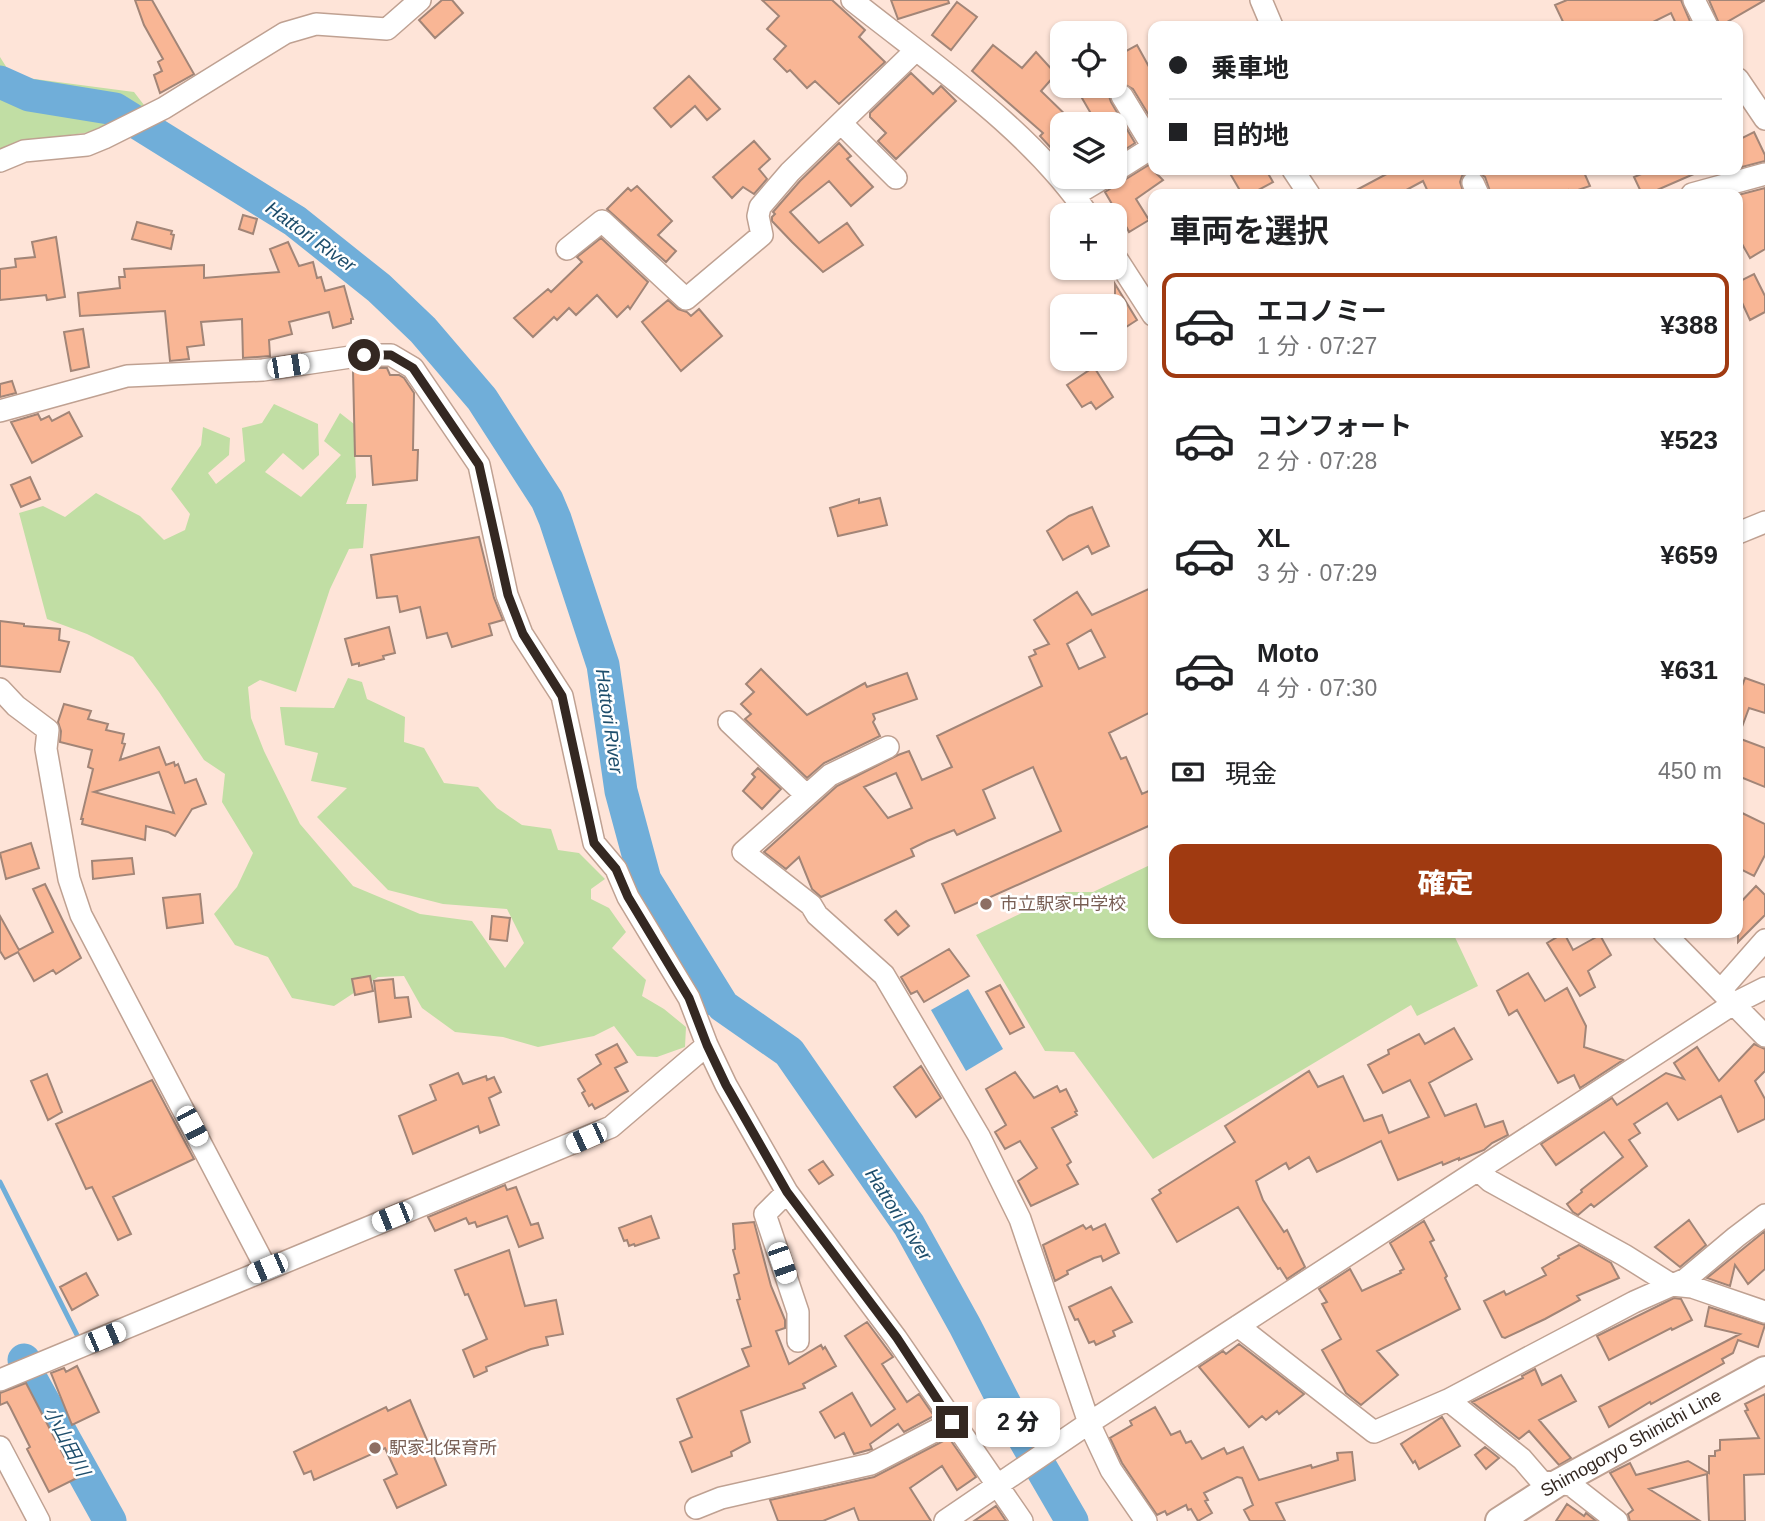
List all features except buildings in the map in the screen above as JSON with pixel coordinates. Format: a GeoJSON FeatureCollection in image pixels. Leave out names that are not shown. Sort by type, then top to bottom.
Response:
{"type":"FeatureCollection","features":[{"type":"Feature","properties":{"kind":"main road","name":"Shimogoryo Shinichi Line"},"geometry":{"type":"LineString","coordinates":[[1499,1521],[1558,1483],[1765,1370]]}},
{"type":"Feature","properties":{"kind":"street"},"geometry":{"type":"LineString","coordinates":[[0,161],[24,151],[87,145],[104,138],[164,108],[285,33],[316,24],[387,29],[420,0]]}},
{"type":"Feature","properties":{"kind":"street"},"geometry":{"type":"LineString","coordinates":[[852,0],[1023,139],[1080,203]]}},
{"type":"Feature","properties":{"kind":"street"},"geometry":{"type":"LineString","coordinates":[[1261,0],[1270,21]]}},
{"type":"Feature","properties":{"kind":"street"},"geometry":{"type":"LineString","coordinates":[[1694,0],[1704,21]]}},
{"type":"Feature","properties":{"kind":"street"},"geometry":{"type":"LineString","coordinates":[[567,249],[602,221],[686,299],[762,235],[758,216],[760,207],[790,172],[915,51]]}},
{"type":"Feature","properties":{"kind":"street"},"geometry":{"type":"LineString","coordinates":[[1743,86],[1765,119]]}},
{"type":"Feature","properties":{"kind":"street"},"geometry":{"type":"LineString","coordinates":[[1123,98],[1148,139]]}},
{"type":"Feature","properties":{"kind":"street"},"geometry":{"type":"LineString","coordinates":[[841,123],[896,178]]}},
{"type":"Feature","properties":{"kind":"street"},"geometry":{"type":"LineString","coordinates":[[1127,163],[1148,150]]}},
{"type":"Feature","properties":{"kind":"street"},"geometry":{"type":"LineString","coordinates":[[1710,189],[1765,174]]}},
{"type":"Feature","properties":{"kind":"street"},"geometry":{"type":"LineString","coordinates":[[1075,195],[1085,189]]}},
{"type":"Feature","properties":{"kind":"street"},"geometry":{"type":"LineString","coordinates":[[1127,275],[1148,307]]}},
{"type":"Feature","properties":{"kind":"street"},"geometry":{"type":"LineString","coordinates":[[0,411],[127,376],[263,370],[364,355],[391,355],[413,368],[479,465],[508,595],[523,634],[562,696],[594,843],[616,869],[628,897],[689,998],[707,1045],[787,1192],[897,1338],[1021,1521]]}},
{"type":"Feature","properties":{"kind":"street"},"geometry":{"type":"LineString","coordinates":[[1743,531],[1765,522]]}},
{"type":"Feature","properties":{"kind":"street"},"geometry":{"type":"LineString","coordinates":[[0,688],[16,706],[48,730],[46,749],[69,879],[81,915],[267,1268]]}},
{"type":"Feature","properties":{"kind":"street"},"geometry":{"type":"LineString","coordinates":[[729,722],[806,795]]}},
{"type":"Feature","properties":{"kind":"street"},"geometry":{"type":"LineString","coordinates":[[888,747],[830,775],[743,852],[811,905],[817,915],[884,975],[979,1136],[1020,1219],[1089,1423],[1111,1470],[1146,1521]]}},
{"type":"Feature","properties":{"kind":"street"},"geometry":{"type":"LineString","coordinates":[[1669,938],[1765,1036]]}},
{"type":"Feature","properties":{"kind":"street"},"geometry":{"type":"LineString","coordinates":[[1727,997],[1765,940]]}},
{"type":"Feature","properties":{"kind":"street"},"geometry":{"type":"LineString","coordinates":[[945,1521],[1089,1423],[1478,1170],[1727,997],[1765,988]]}},
{"type":"Feature","properties":{"kind":"street"},"geometry":{"type":"LineString","coordinates":[[0,1380],[611,1127],[707,1045]]}},
{"type":"Feature","properties":{"kind":"street"},"geometry":{"type":"LineString","coordinates":[[1478,1170],[1490,1181],[1625,1255],[1672,1285],[1692,1287],[1765,1312]]}},
{"type":"Feature","properties":{"kind":"street"},"geometry":{"type":"LineString","coordinates":[[787,1192],[765,1214],[798,1312],[799,1341]]}},
{"type":"Feature","properties":{"kind":"street"},"geometry":{"type":"LineString","coordinates":[[1238,1326],[1374,1432],[1448,1400],[1634,1302],[1686,1279],[1765,1215]]}},
{"type":"Feature","properties":{"kind":"street"},"geometry":{"type":"LineString","coordinates":[[1448,1400],[1522,1458],[1541,1481],[1571,1485],[1617,1521]]}},
{"type":"Feature","properties":{"kind":"street"},"geometry":{"type":"LineString","coordinates":[[696,1508],[721,1498],[871,1464],[952,1422]]}},
{"type":"Feature","properties":{"kind":"street"},"geometry":{"type":"LineString","coordinates":[[0,1447],[39,1521]]}},
{"type":"Feature","properties":{"kind":"green space"},"geometry":{"type":"Polygon","coordinates":[[[0,57],[12,76],[134,92],[144,105],[98,131],[42,139],[0,150],[0,57]]]}},
{"type":"Feature","properties":{"kind":"green space"},"geometry":{"type":"Polygon","coordinates":[[[274,404],[318,424],[319,455],[303,470],[283,453],[265,472],[301,497],[341,455],[324,441],[340,413],[354,424],[356,477],[346,504],[367,504],[363,548],[349,549],[330,589],[296,692],[260,680],[248,687],[251,718],[300,824],[353,886],[420,914],[472,921],[505,968],[524,943],[507,909],[443,904],[388,890],[317,817],[347,788],[311,781],[318,753],[285,745],[280,707],[334,708],[348,678],[362,682],[367,699],[405,717],[404,742],[424,748],[444,783],[478,787],[497,808],[522,825],[551,829],[558,850],[579,853],[605,879],[591,889],[591,899],[609,908],[626,932],[612,948],[646,980],[642,996],[686,1027],[685,1047],[657,1057],[637,1056],[614,1026],[594,1036],[538,1047],[503,1037],[455,1032],[422,1008],[404,976],[378,977],[334,1006],[292,998],[268,957],[235,945],[214,914],[237,887],[253,853],[222,802],[225,774],[204,760],[133,657],[87,634],[47,619],[19,513],[43,506],[65,517],[96,493],[140,516],[164,540],[185,530],[190,514],[171,489],[201,445],[203,427],[230,438],[229,455],[208,473],[216,484],[245,461],[242,428],[262,423],[274,404]]]}},
{"type":"Feature","properties":{"kind":"green space"},"geometry":{"type":"Polygon","coordinates":[[[1148,866],[1148,938],[1455,938],[1478,986],[1417,1016],[1411,1005],[1153,1159],[1074,1052],[1045,1051],[976,935],[1065,892],[1093,892],[1148,866]]]}},
{"type":"Feature","properties":{"kind":"water"},"geometry":{"type":"Polygon","coordinates":[[[968,989],[1003,1049],[966,1071],[931,1010],[968,989]]]}},
{"type":"Feature","properties":{"kind":"waterway","name":"Hattori River"},"geometry":{"type":"LineString","coordinates":[[0,82],[29,95],[115,109],[295,221],[379,288],[423,330],[482,399],[547,500],[555,519],[603,665],[621,791],[645,880],[723,1006],[789,1052],[909,1225],[1011,1416],[1072,1521]]}},
{"type":"Feature","properties":{"kind":"waterway"},"geometry":{"type":"LineString","coordinates":[[700,1016],[723,1006]]}},
{"type":"Feature","properties":{"kind":"waterway"},"geometry":{"type":"LineString","coordinates":[[0,1182],[79,1339]]}},
{"type":"Feature","properties":{"kind":"waterway","name":"小山田川"},"geometry":{"type":"LineString","coordinates":[[24,1360],[31,1379],[110,1521]]}},
{"type":"Feature","properties":{"kind":"place","name":"市立駅家中学校"},"geometry":{"type":"Point","coordinates":[986,904]}},
{"type":"Feature","properties":{"kind":"place","name":"駅家北保育所"},"geometry":{"type":"Point","coordinates":[375,1448]}},
{"type":"Feature","properties":{"kind":"route"},"geometry":{"type":"LineString","coordinates":[[364,355],[391,355],[413,368],[479,465],[508,595],[523,634],[562,696],[594,843],[616,869],[628,897],[689,998],[726,1085],[787,1192],[897,1338],[952,1422]]}}]}
